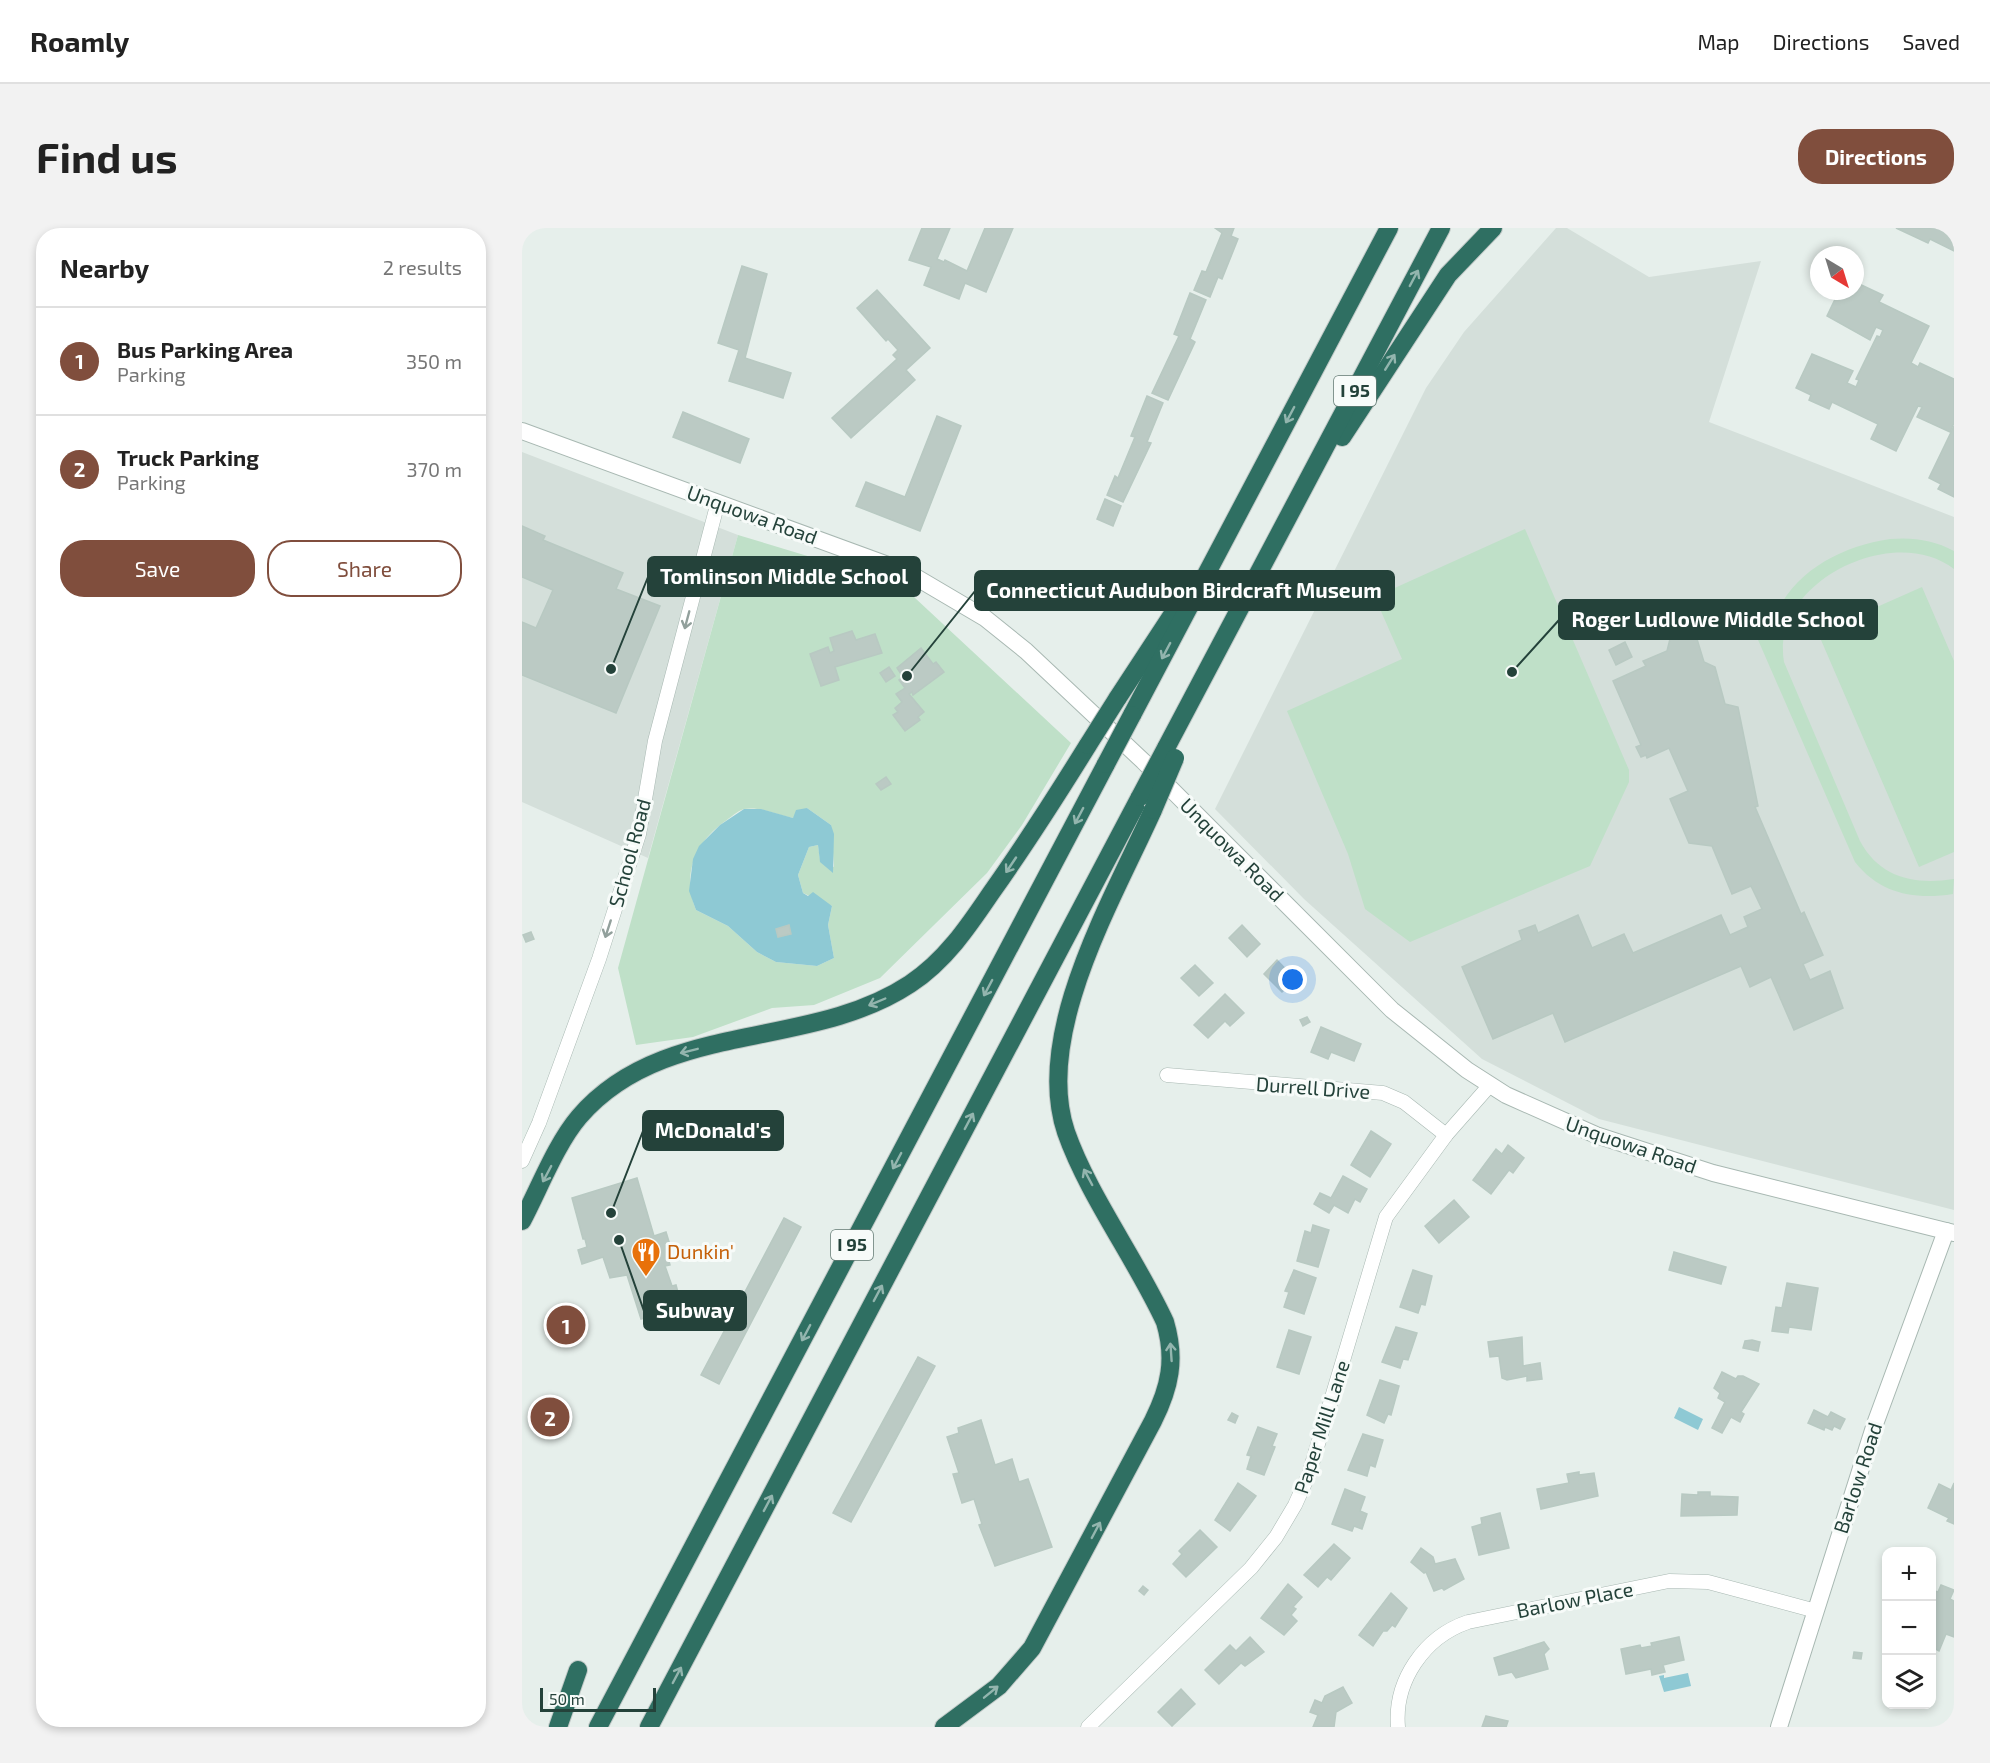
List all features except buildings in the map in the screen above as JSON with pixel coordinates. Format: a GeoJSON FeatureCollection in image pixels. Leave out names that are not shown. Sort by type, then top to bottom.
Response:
{"type":"FeatureCollection","features":[{"type":"Feature","properties":{"kind":"highway"},"geometry":{"type":"LineString","coordinates":[[1318,363],[1377,228]]}},
{"type":"Feature","properties":{"kind":"highway","name":"I 95"},"geometry":{"type":"LineString","coordinates":[[598,1727],[1389,228]]}},
{"type":"Feature","properties":{"kind":"highway","name":"I 95"},"geometry":{"type":"LineString","coordinates":[[649,1727],[1146,804],[1217,653],[1441,228]]}},
{"type":"Feature","properties":{"kind":"highway"},"geometry":{"type":"LineString","coordinates":[[1269,553],[1427,304],[1463,256],[1493,228]]}},
{"type":"Feature","properties":{"kind":"highway"},"geometry":{"type":"LineString","coordinates":[[522,1221],[577,1119],[602,1095],[632,1074],[676,1054],[829,1018],[873,1004],[893,995],[930,969],[971,922],[1232,525]]}},
{"type":"Feature","properties":{"kind":"highway"},"geometry":{"type":"LineString","coordinates":[[944,1727],[999,1686],[1032,1648],[1153,1421],[1168,1387],[1172,1352],[1164,1322],[1072,1146],[1062,1118],[1058,1084],[1060,1046],[1067,1013],[1146,804]]}},
{"type":"Feature","properties":{"kind":"highway"},"geometry":{"type":"LineString","coordinates":[[558,1727],[578,1670]]}},
{"type":"Feature","properties":{"kind":"street","name":"Unquowa Road"},"geometry":{"type":"LineString","coordinates":[[522,431],[907,572],[951,596],[994,625],[1052,674],[1143,761],[1392,1010],[1436,1047],[1490,1085],[1536,1110],[1596,1135],[1713,1173],[1950,1232]]}},
{"type":"Feature","properties":{"kind":"street","name":"School Road"},"geometry":{"type":"LineString","coordinates":[[522,1161],[540,1123],[595,970],[639,834],[655,741],[718,502]]}},
{"type":"Feature","properties":{"kind":"street","name":"Durrell Drive"},"geometry":{"type":"LineString","coordinates":[[1167,1075],[1383,1093],[1404,1102],[1446,1135]]}},
{"type":"Feature","properties":{"kind":"street","name":"Paper Mill Lane"},"geometry":{"type":"LineString","coordinates":[[1088,1727],[1251,1568],[1276,1537],[1295,1505],[1309,1474],[1386,1217],[1446,1135],[1490,1085]]}},
{"type":"Feature","properties":{"kind":"street","name":"Barlow Road"},"geometry":{"type":"LineString","coordinates":[[1779,1727],[1875,1424],[1950,1232]]}},
{"type":"Feature","properties":{"kind":"street","name":"Barlow Place"},"geometry":{"type":"LineString","coordinates":[[1398,1727],[1397,1703],[1400,1691],[1419,1658],[1441,1635],[1468,1622],[1669,1581],[1708,1582],[1816,1611]]}},
{"type":"Feature","properties":{"kind":"shaded area"},"geometry":{"type":"Polygon","coordinates":[[[1556,228],[1567,228],[1649,277],[1761,261],[1709,422],[1954,517],[1954,1210],[1599,1119],[1482,1059],[1304,899],[1215,809],[1426,388],[1464,332],[1556,228]]]}},
{"type":"Feature","properties":{"kind":"shaded area"},"geometry":{"type":"Polygon","coordinates":[[[522,452],[738,535],[648,858],[522,802],[522,452]]]}},
{"type":"Feature","properties":{"kind":"green space"},"geometry":{"type":"Polygon","coordinates":[[[1525,529],[1629,770],[1629,782],[1590,866],[1410,942],[1365,909],[1348,854],[1287,711],[1402,659],[1380,609],[1388,591],[1525,529]]]}},
{"type":"Feature","properties":{"kind":"green space"},"geometry":{"type":"Polygon","coordinates":[[[738,535],[900,584],[1071,743],[1022,825],[987,873],[880,978],[814,1005],[772,1008],[693,1037],[636,1045],[618,968],[738,535]],[[750,808],[736,813],[714,831],[698,850],[690,885],[696,910],[728,926],[757,952],[776,962],[817,966],[834,958],[828,925],[832,906],[803,893],[798,875],[809,847],[818,845],[820,860],[834,867],[831,825],[807,808],[793,818],[750,808]]]}},
{"type":"Feature","properties":{"kind":"green space"},"geometry":{"type":"Polygon","coordinates":[[[1890,539],[1923,540],[1946,547],[1954,551],[1954,569],[1929,556],[1900,552],[1870,557],[1841,568],[1816,585],[1796,607],[1785,633],[1784,662],[1860,841],[1868,854],[1888,871],[1900,876],[1925,881],[1954,879],[1953,894],[1925,896],[1899,892],[1876,881],[1855,862],[1745,610],[1758,604],[1770,630],[1788,594],[1816,567],[1851,549],[1890,539]]]}},
{"type":"Feature","properties":{"kind":"green space"},"geometry":{"type":"Polygon","coordinates":[[[1922,587],[1954,661],[1954,852],[1919,867],[1818,633],[1922,587]]]}},
{"type":"Feature","properties":{"kind":"water"},"geometry":{"type":"Polygon","coordinates":[[[807,808],[831,825],[834,834],[833,873],[820,862],[818,845],[809,847],[798,875],[803,893],[808,896],[813,892],[832,906],[828,925],[834,958],[817,966],[776,962],[757,952],[728,926],[696,910],[689,891],[693,859],[699,846],[720,825],[744,809],[761,809],[793,818],[796,810],[807,808]]]}},
{"type":"Feature","properties":{"kind":"water"},"geometry":{"type":"Polygon","coordinates":[[[1679,1407],[1703,1419],[1698,1430],[1674,1418],[1679,1407]]]}},
{"type":"Feature","properties":{"kind":"water"},"geometry":{"type":"Polygon","coordinates":[[[1688,1673],[1691,1686],[1664,1692],[1659,1676],[1664,1675],[1664,1678],[1688,1673]]]}},
{"type":"Feature","properties":{"kind":"place","name":"Tomlinson Middle School"},"geometry":{"type":"Point","coordinates":[611,669]}},
{"type":"Feature","properties":{"kind":"place","name":"Roger Ludlowe Middle School"},"geometry":{"type":"Point","coordinates":[1512,672]}},
{"type":"Feature","properties":{"kind":"place","name":"Connecticut Audubon Birdcraft Museum"},"geometry":{"type":"Point","coordinates":[907,676]}},
{"type":"Feature","properties":{"kind":"place","name":"McDonald's"},"geometry":{"type":"Point","coordinates":[611,1213]}},
{"type":"Feature","properties":{"kind":"place","name":"Subway"},"geometry":{"type":"Point","coordinates":[619,1240]}},
{"type":"Feature","properties":{"kind":"place","name":"Dunkin'"},"geometry":{"type":"Point","coordinates":[646,1278]}},
{"type":"Feature","properties":{"kind":"place","name":"Bus Parking Area"},"geometry":{"type":"Point","coordinates":[566,1325]}},
{"type":"Feature","properties":{"kind":"place","name":"Truck Parking"},"geometry":{"type":"Point","coordinates":[550,1417]}}]}
